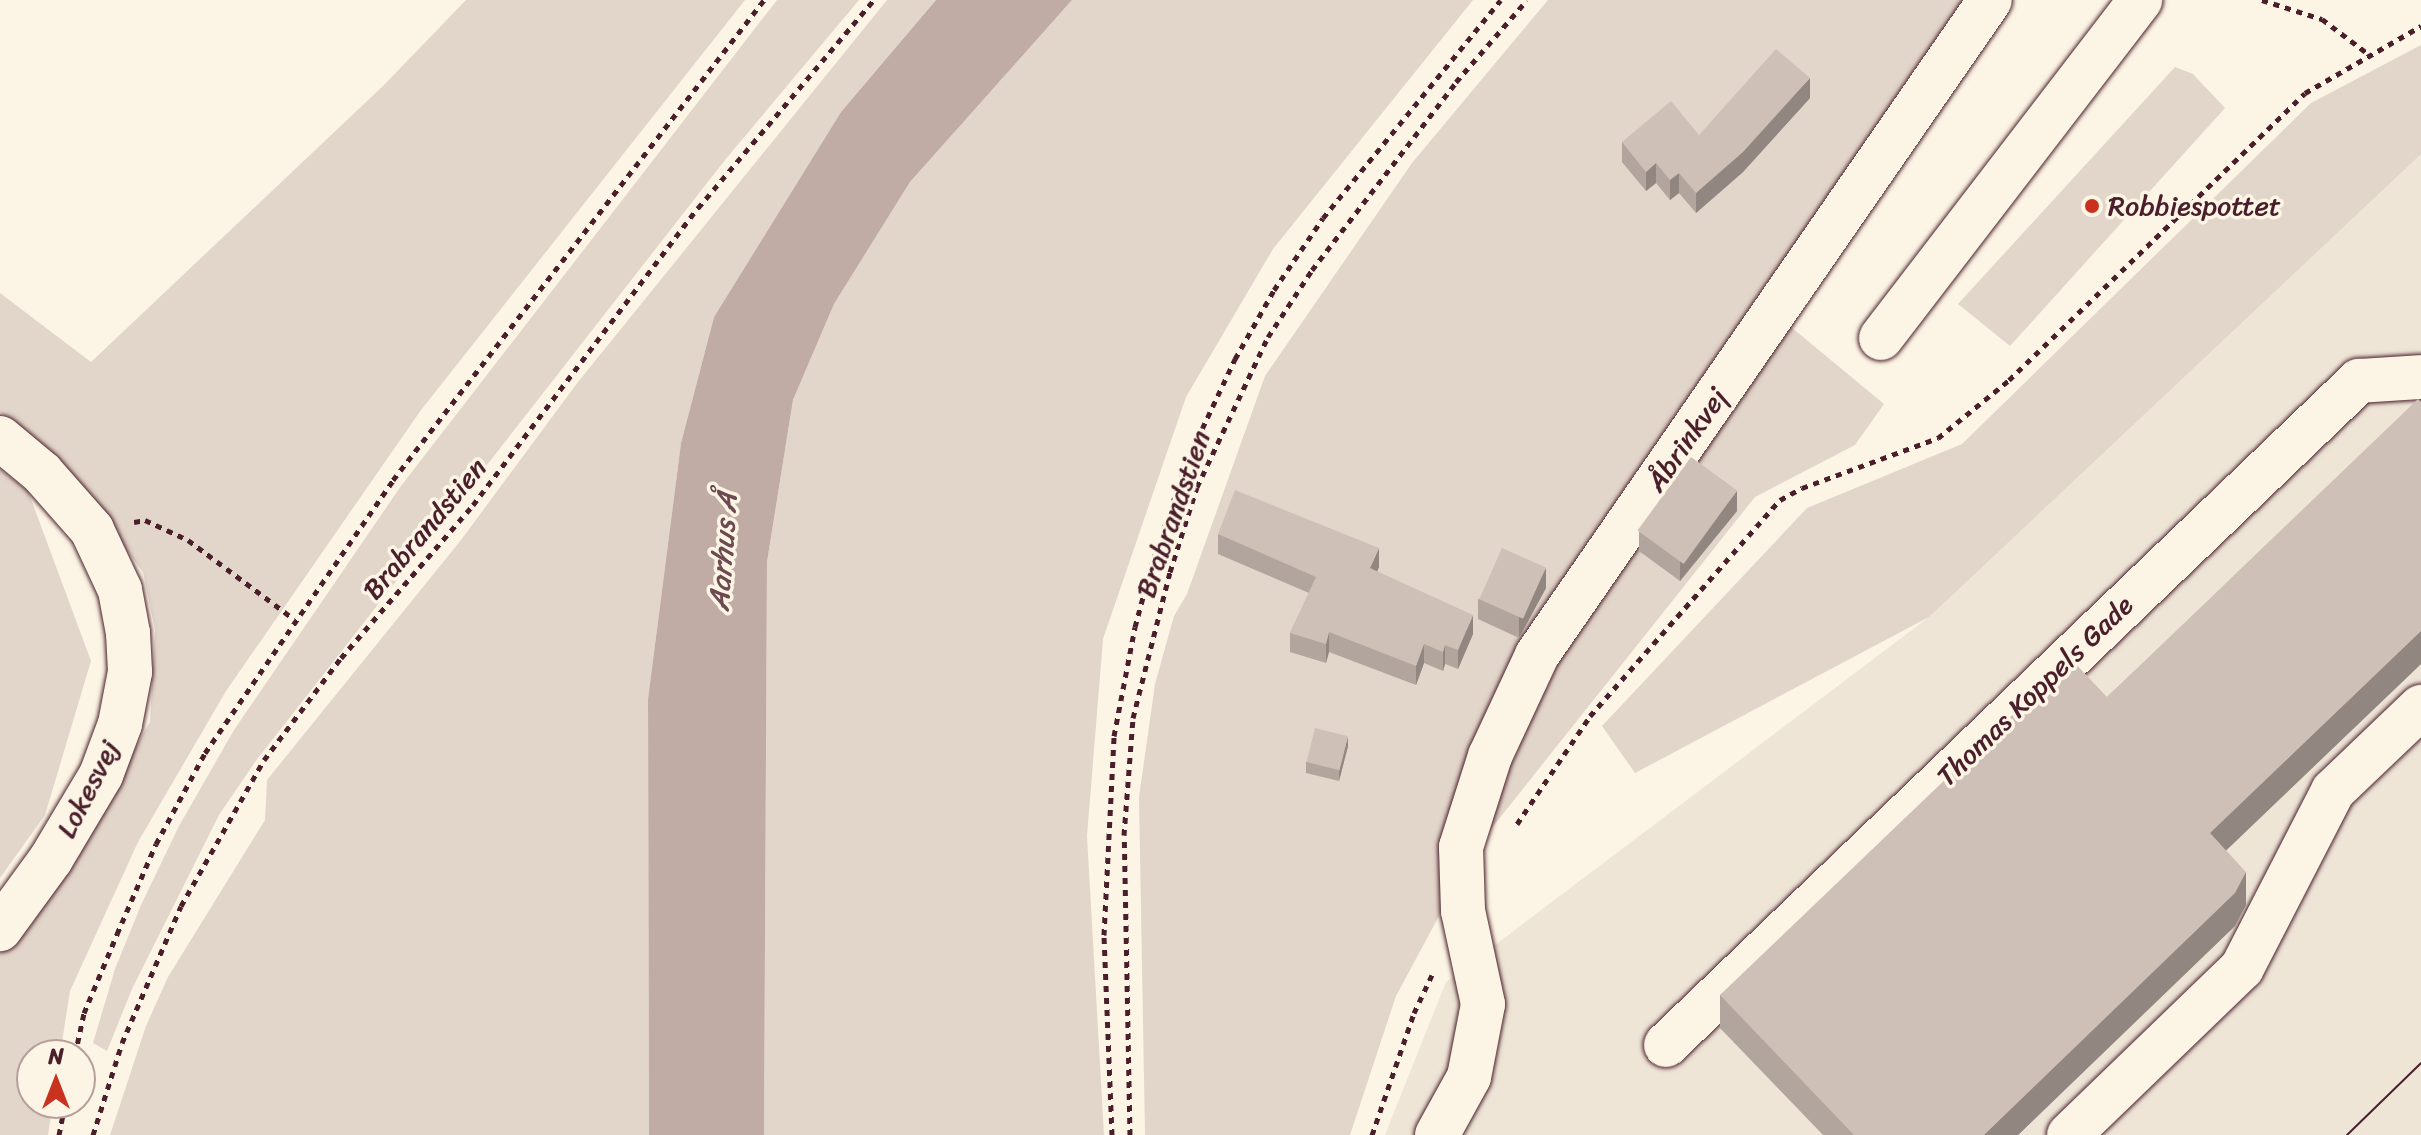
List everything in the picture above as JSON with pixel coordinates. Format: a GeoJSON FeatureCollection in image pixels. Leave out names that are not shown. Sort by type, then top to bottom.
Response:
{"type":"FeatureCollection","features":[{"type":"Feature","properties":{"kind":"street","name":"Åbrinkvej"},"geometry":{"type":"LineString","coordinates":[[1437,1135],[1469,1077],[1483,1004],[1463,911],[1461,847],[1490,756],[1537,655],[1990,0]]}},
{"type":"Feature","properties":{"kind":"street"},"geometry":{"type":"LineString","coordinates":[[1881,338],[2140,0]]}},
{"type":"Feature","properties":{"kind":"street","name":"Thomas Koppels Gade"},"geometry":{"type":"LineString","coordinates":[[1666,1045],[2359,381],[2421,377]]}},
{"type":"Feature","properties":{"kind":"street","name":"Lokesvej"},"geometry":{"type":"LineString","coordinates":[[0,438],[42,473],[92,530],[120,590],[128,633],[130,672],[120,724],[101,775],[51,859],[0,929]]}},
{"type":"Feature","properties":{"kind":"street"},"geometry":{"type":"LineString","coordinates":[[2069,1135],[2242,968],[2333,791],[2421,707]]}},
{"type":"Feature","properties":{"kind":"path"},"geometry":{"type":"LineString","coordinates":[[78,1039],[84,1013],[156,844],[205,753],[294,619],[393,480],[764,0]]}},
{"type":"Feature","properties":{"kind":"path","name":"Brabrandstien"},"geometry":{"type":"LineString","coordinates":[[93,1135],[122,1043],[175,919],[264,760],[341,658],[473,505],[698,208],[874,0]]}},
{"type":"Feature","properties":{"kind":"path"},"geometry":{"type":"LineString","coordinates":[[1112,1135],[1104,935],[1114,736],[1139,614],[1187,461],[1235,359],[1274,290],[1323,218],[1501,0]]}},
{"type":"Feature","properties":{"kind":"path","name":"Brabrandstien"},"geometry":{"type":"LineString","coordinates":[[1130,1135],[1124,835],[1133,718],[1170,572],[1197,487],[1268,337],[1312,270],[1456,82],[1527,0]]}},
{"type":"Feature","properties":{"kind":"path"},"geometry":{"type":"LineString","coordinates":[[2262,0],[2322,19],[2371,56]]}},
{"type":"Feature","properties":{"kind":"path"},"geometry":{"type":"LineString","coordinates":[[1510,834],[1590,716],[1780,500],[1802,488],[1938,438],[2009,380],[2305,93],[2421,26]]}},
{"type":"Feature","properties":{"kind":"path"},"geometry":{"type":"LineString","coordinates":[[92,530],[145,520],[188,540],[294,619]]}},
{"type":"Feature","properties":{"kind":"path"},"geometry":{"type":"LineString","coordinates":[[1372,1135],[1414,1013],[1463,911]]}},
{"type":"Feature","properties":{"kind":"shaded area"},"geometry":{"type":"Polygon","coordinates":[[[466,0],[745,0],[421,410],[226,691],[138,842],[70,991],[62,1039],[16,1039],[16,1119],[50,1119],[48,1135],[0,1135],[0,954],[120,775],[150,722],[155,630],[143,572],[55,455],[0,412],[0,293],[91,362],[384,85],[466,0]]]}},
{"type":"Feature","properties":{"kind":"shaded area"},"geometry":{"type":"Polygon","coordinates":[[[777,0],[859,0],[725,160],[255,762],[219,815],[132,989],[107,1051],[96,1045],[94,1039],[115,969],[141,905],[179,826],[234,730],[401,486],[777,0]]]}},
{"type":"Feature","properties":{"kind":"shaded area"},"geometry":{"type":"Polygon","coordinates":[[[887,0],[936,0],[841,112],[714,317],[681,443],[648,699],[649,1135],[110,1135],[146,1026],[168,977],[265,820],[267,780],[461,540],[578,382],[887,0]]]}},
{"type":"Feature","properties":{"kind":"shaded area"},"geometry":{"type":"Polygon","coordinates":[[[1072,0],[1473,0],[1273,249],[1186,397],[1103,639],[1087,836],[1104,1135],[764,1135],[767,562],[793,400],[834,304],[910,182],[1072,0]]]}},
{"type":"Feature","properties":{"kind":"shaded area"},"geometry":{"type":"Polygon","coordinates":[[[1548,0],[1969,0],[1762,303],[1884,404],[1855,445],[1755,497],[1475,849],[1396,996],[1350,1135],[1145,1135],[1139,797],[1155,684],[1174,616],[1187,594],[1265,376],[1412,163],[1548,0]]]}},
{"type":"Feature","properties":{"kind":"shaded area"},"geometry":{"type":"Polygon","coordinates":[[[2421,45],[2421,154],[1929,617],[1635,773],[1602,726],[1807,508],[1962,444],[2311,103],[2421,45]]]}},
{"type":"Feature","properties":{"kind":"shaded area","name":"Robbiespottet"},"geometry":{"type":"Polygon","coordinates":[[[2175,67],[2193,74],[2225,108],[2010,346],[1958,304],[2175,67]]]}},
{"type":"Feature","properties":{"kind":"shaded area"},"geometry":{"type":"Polygon","coordinates":[[[2421,147],[2421,1135],[1385,1135],[1446,982],[1929,617],[2333,220],[2421,147]]]}},
{"type":"Feature","properties":{"kind":"shaded area"},"geometry":{"type":"Polygon","coordinates":[[[0,469],[28,491],[91,661],[45,815],[0,878],[0,469]]]}},
{"type":"Feature","properties":{"kind":"water","name":"Aarhus Å"},"geometry":{"type":"Polygon","coordinates":[[[936,0],[1072,0],[910,182],[834,304],[793,400],[767,562],[764,1135],[649,1135],[648,699],[681,443],[714,317],[841,112],[936,0]]]}},
{"type":"Feature","properties":{"kind":"building"},"geometry":{"type":"Polygon","coordinates":[[[1776,49],[1810,78],[1743,152],[1696,193],[1679,173],[1670,180],[1656,163],[1646,172],[1622,142],[1671,101],[1699,135],[1776,49]]]}},
{"type":"Feature","properties":{"kind":"building"},"geometry":{"type":"Polygon","coordinates":[[[2418,399],[2421,403],[2421,631],[2210,833],[2246,872],[2235,893],[1984,1135],[1854,1135],[1720,995],[2071,659],[2107,697],[2418,399]]]}},
{"type":"Feature","properties":{"kind":"building"},"geometry":{"type":"Polygon","coordinates":[[[1691,457],[1737,491],[1684,564],[1638,531],[1691,457]]]}},
{"type":"Feature","properties":{"kind":"building"},"geometry":{"type":"Polygon","coordinates":[[[1235,490],[1379,548],[1370,568],[1473,615],[1458,650],[1445,645],[1443,652],[1424,644],[1416,666],[1329,632],[1326,644],[1290,633],[1316,577],[1218,534],[1235,490]]]}},
{"type":"Feature","properties":{"kind":"building"},"geometry":{"type":"Polygon","coordinates":[[[1502,548],[1546,568],[1523,619],[1479,599],[1502,548]]]}},
{"type":"Feature","properties":{"kind":"building"},"geometry":{"type":"Polygon","coordinates":[[[1315,728],[1348,736],[1340,770],[1307,762],[1315,728]]]}},
{"type":"Feature","properties":{"kind":"tram line"},"geometry":{"type":"LineString","coordinates":[[2347,1135],[2421,1063]]}},
{"type":"Feature","properties":{"kind":"place","name":"Robbiespottet"},"geometry":{"type":"Point","coordinates":[2092,206]}}]}
